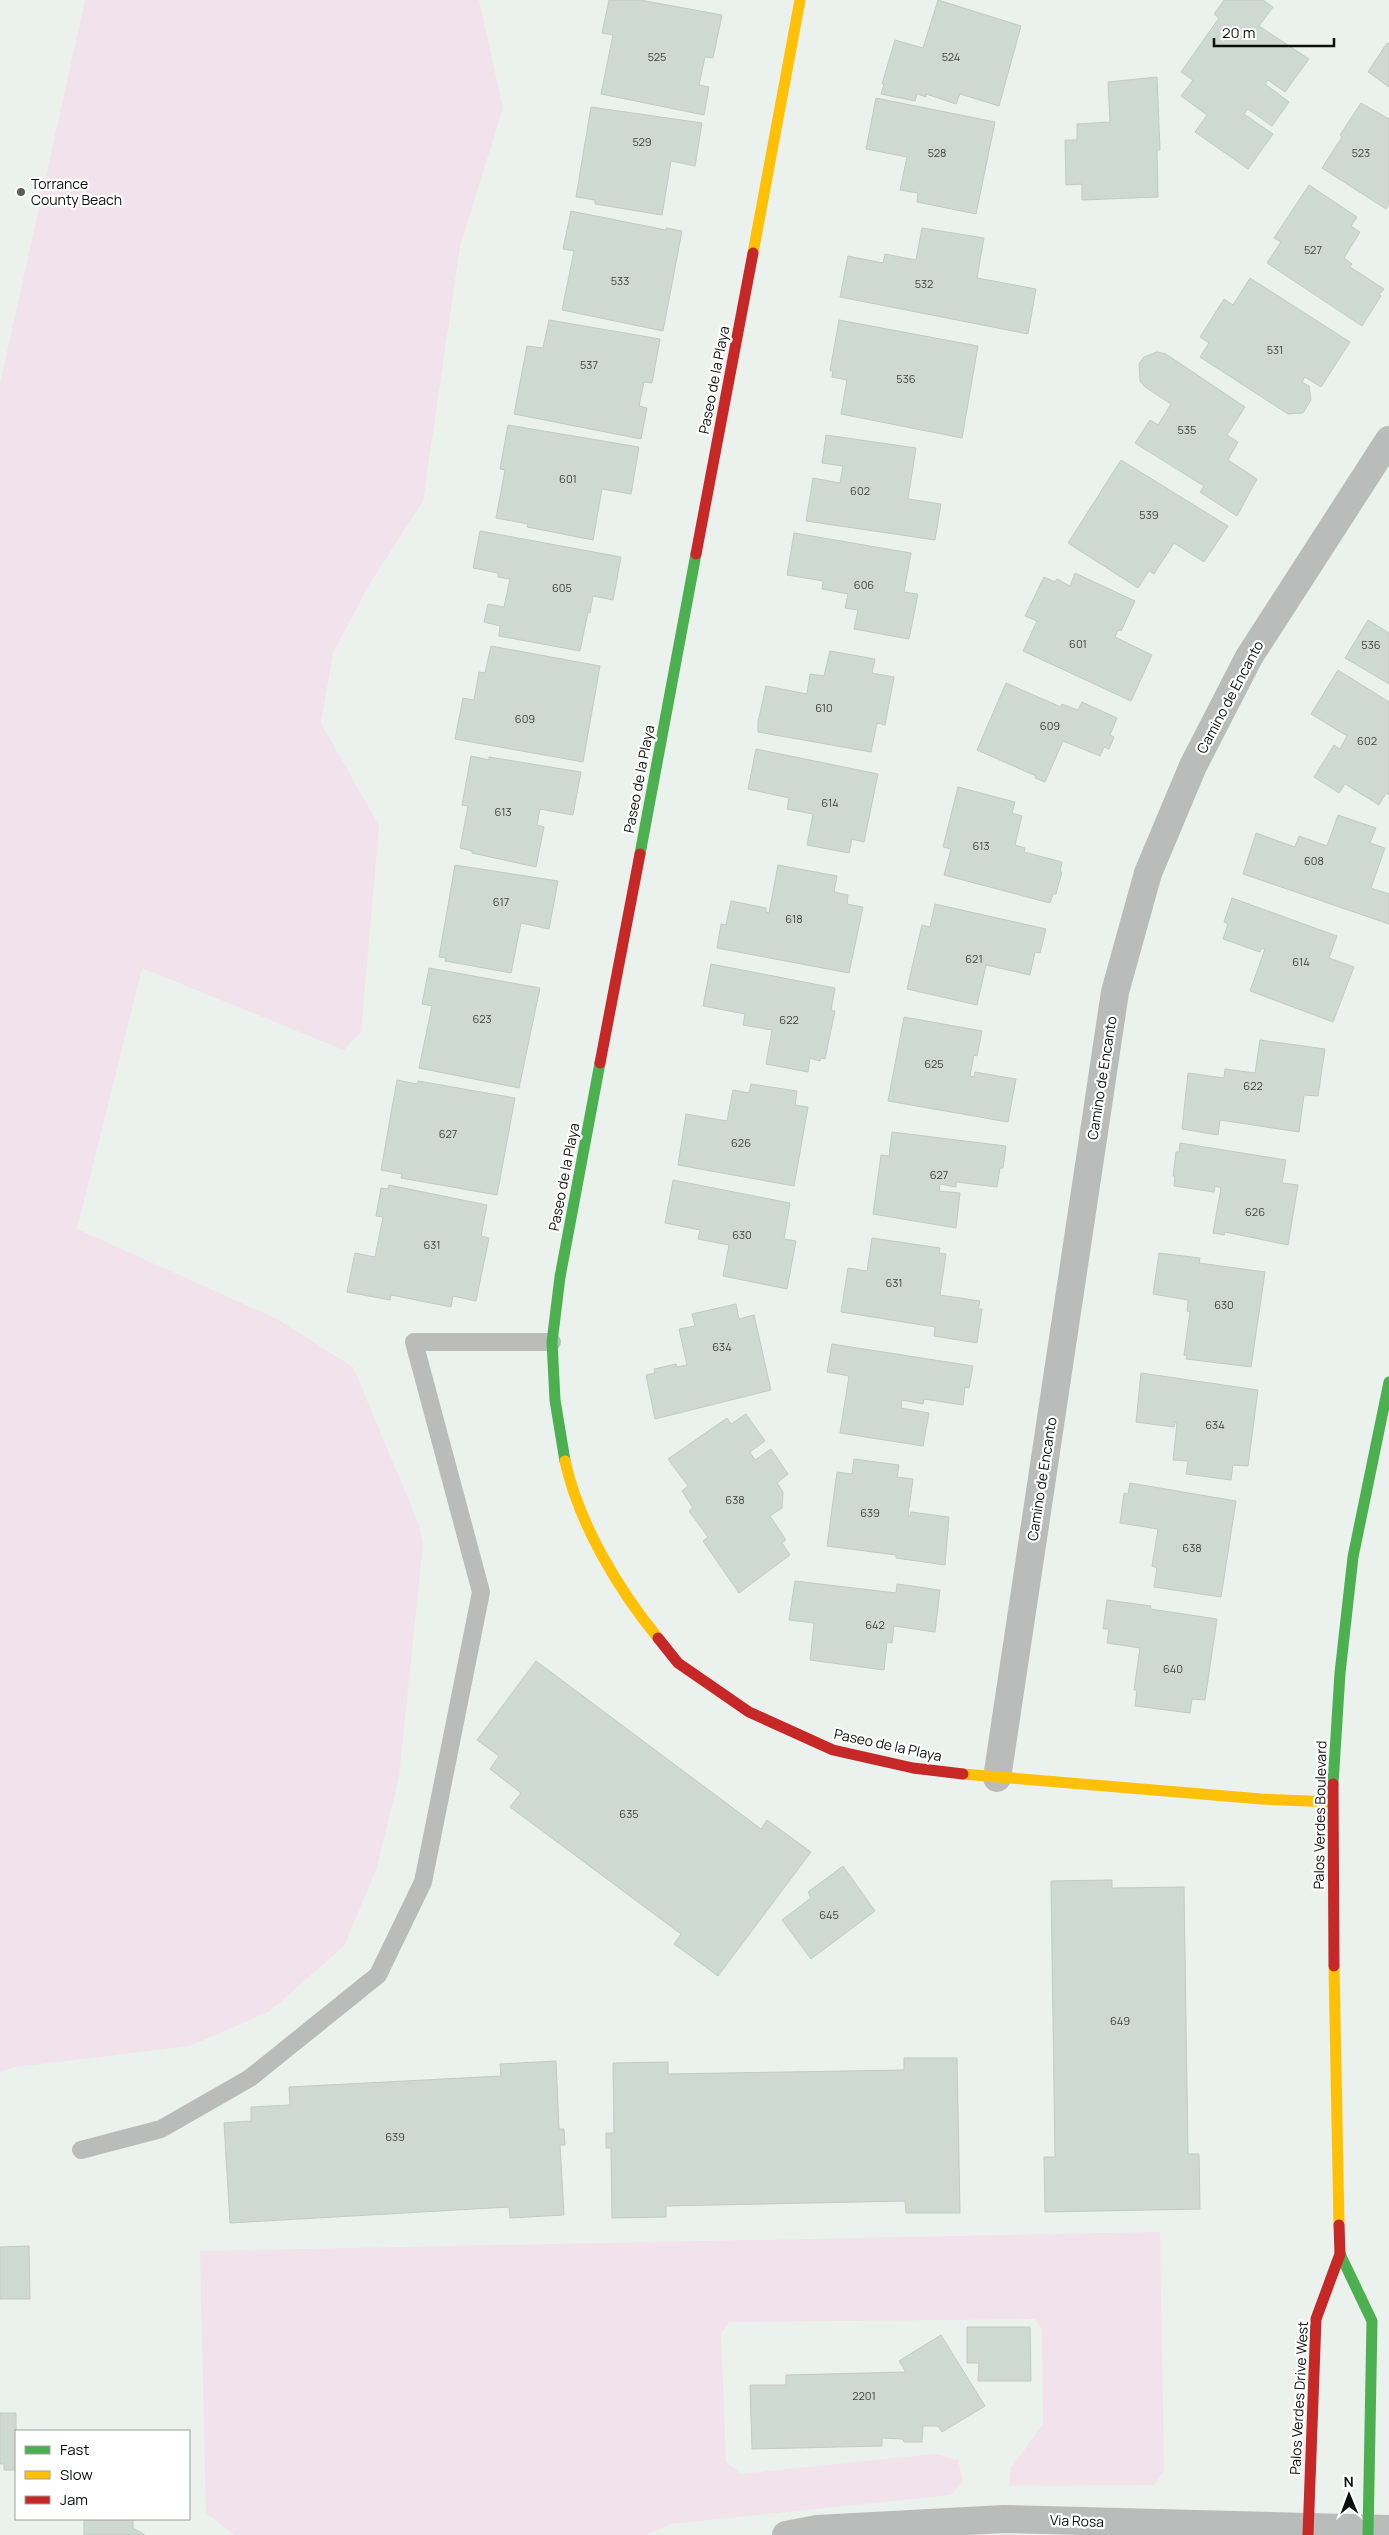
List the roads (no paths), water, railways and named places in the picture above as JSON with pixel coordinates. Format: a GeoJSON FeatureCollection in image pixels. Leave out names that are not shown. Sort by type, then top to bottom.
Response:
{"type":"FeatureCollection","features":[{"type":"Feature","properties":{"kind":"street","name":"Paseo de la Playa"},"geometry":{"type":"LineString","coordinates":[[800,0],[560,1277],[552,1342],[554,1400],[565,1464],[584,1517],[607,1564],[632,1606],[678,1663],[748,1712],[833,1750],[914,1768],[997,1778],[1261,1799],[1332,1802]]}},
{"type":"Feature","properties":{"kind":"street","name":"Camino de Encanto"},"geometry":{"type":"LineString","coordinates":[[997,1778],[1115,992],[1148,874],[1193,766],[1249,656],[1389,440]]}},
{"type":"Feature","properties":{"kind":"street","name":"Palos Verdes Boulevard"},"geometry":{"type":"LineString","coordinates":[[1340,2254],[1335,2080],[1332,1802],[1340,1673],[1353,1558],[1389,1382]]}},
{"type":"Feature","properties":{"kind":"street","name":"Palos Verdes Drive West"},"geometry":{"type":"LineString","coordinates":[[1308,2531],[1316,2319],[1340,2254]]}},
{"type":"Feature","properties":{"kind":"street"},"geometry":{"type":"LineString","coordinates":[[1340,2254],[1372,2321],[1375,2531]]}},
{"type":"Feature","properties":{"kind":"street","name":"Via Rosa"},"geometry":{"type":"LineString","coordinates":[[786,2535],[817,2529],[1004,2519],[1308,2531],[1375,2531]]}},
{"type":"Feature","properties":{"kind":"lane"},"geometry":{"type":"LineString","coordinates":[[81,2150],[161,2129],[210,2102],[250,2078],[378,1975],[423,1882],[482,1592],[414,1342],[552,1342]]}},
{"type":"Feature","properties":{"kind":"place","name":"Torrance County Beach"},"geometry":{"type":"Point","coordinates":[21,192]}}]}
